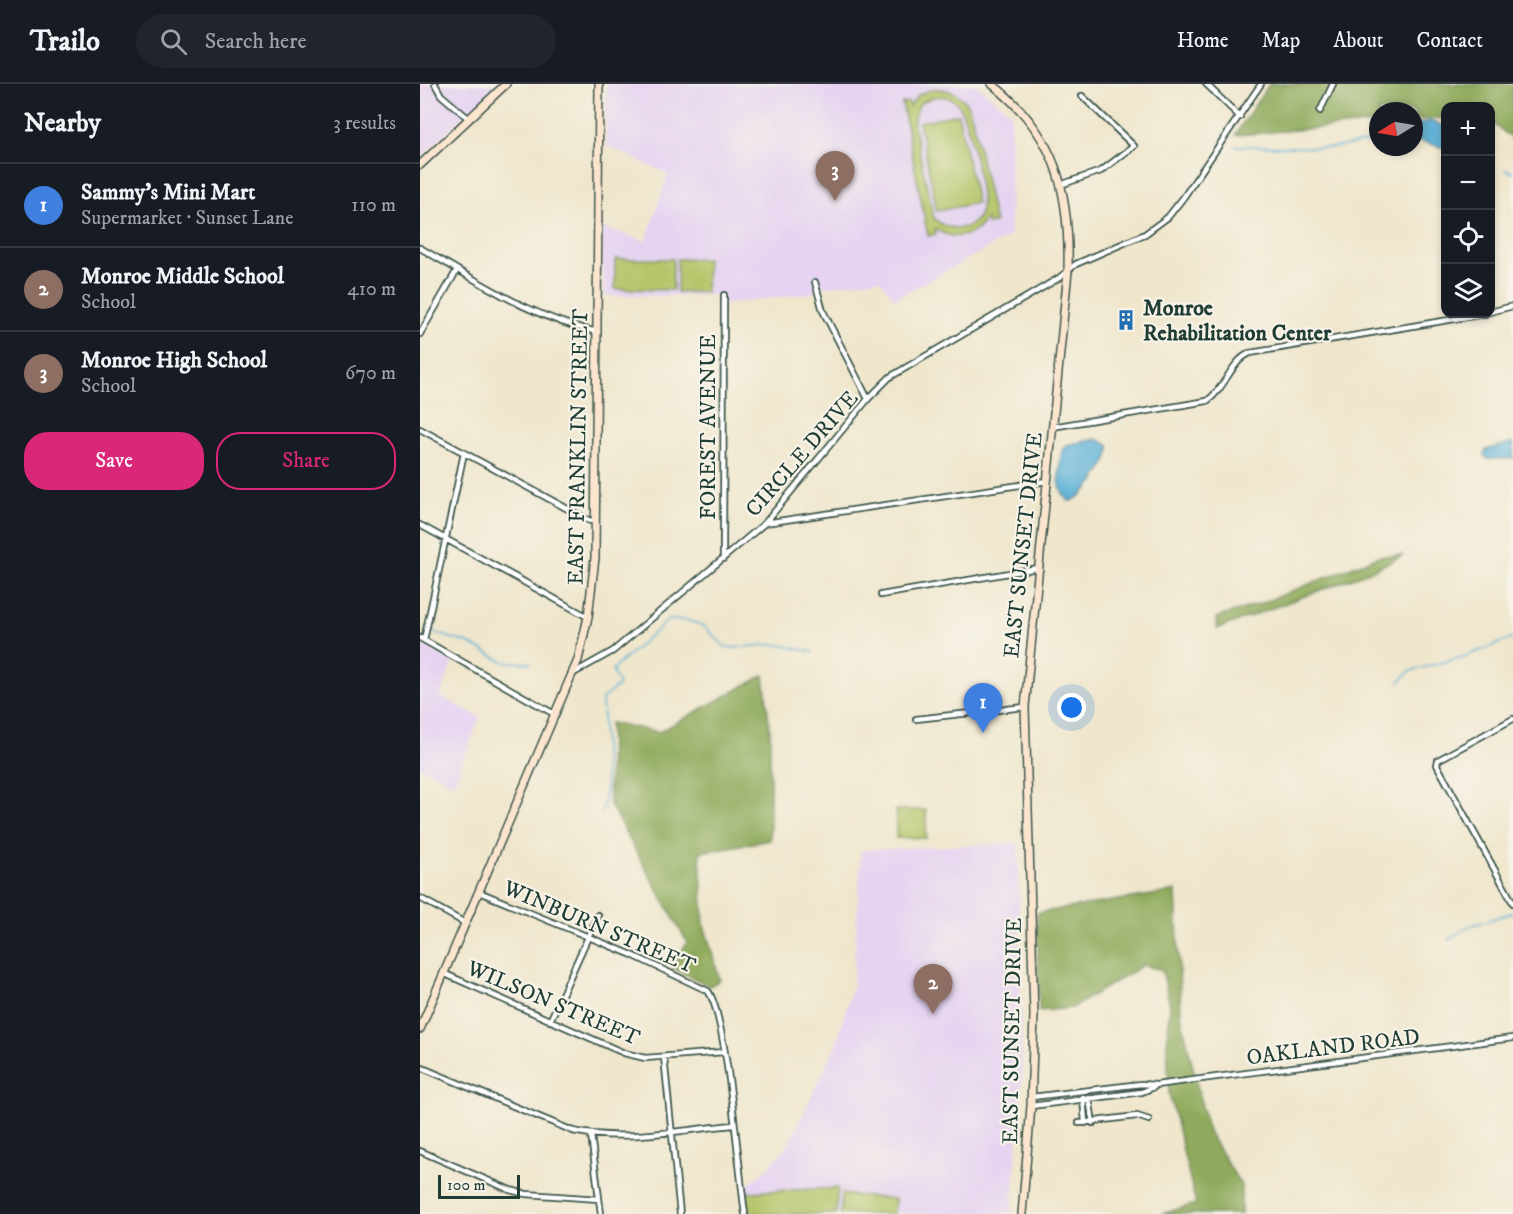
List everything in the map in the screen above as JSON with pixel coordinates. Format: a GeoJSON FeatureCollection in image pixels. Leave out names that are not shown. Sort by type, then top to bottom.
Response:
{"type":"FeatureCollection","features":[{"type":"Feature","properties":{"kind":"street"},"geometry":{"type":"LineString","coordinates":[[435,84],[441,95],[468,118]]}},
{"type":"Feature","properties":{"kind":"street"},"geometry":{"type":"LineString","coordinates":[[420,165],[506,84]]}},
{"type":"Feature","properties":{"kind":"street","name":"EAST FRANKLIN STREET"},"geometry":{"type":"LineString","coordinates":[[420,1029],[556,715],[572,674],[588,617],[595,558],[596,522],[599,84]]}},
{"type":"Feature","properties":{"kind":"street","name":"EAST SUNSET DRIVE"},"geometry":{"type":"LineString","coordinates":[[992,84],[1008,97],[1036,128],[1050,152],[1063,184],[1068,218],[1068,271],[1025,707],[1034,1015],[1032,1097],[1022,1214]]}},
{"type":"Feature","properties":{"kind":"street"},"geometry":{"type":"LineString","coordinates":[[1206,84],[1240,117]]}},
{"type":"Feature","properties":{"kind":"street","name":"CIRCLE DRIVE"},"geometry":{"type":"LineString","coordinates":[[572,674],[613,651],[765,523],[868,399],[890,377],[1068,271],[1076,264],[1145,234],[1168,216],[1240,117],[1261,84]]}},
{"type":"Feature","properties":{"kind":"street"},"geometry":{"type":"LineString","coordinates":[[1320,111],[1333,84]]}},
{"type":"Feature","properties":{"kind":"street"},"geometry":{"type":"LineString","coordinates":[[1063,184],[1101,171],[1134,146],[1082,96]]}},
{"type":"Feature","properties":{"kind":"street"},"geometry":{"type":"LineString","coordinates":[[420,248],[457,270],[550,318],[598,332]]}},
{"type":"Feature","properties":{"kind":"street"},"geometry":{"type":"LineString","coordinates":[[420,334],[457,270]]}},
{"type":"Feature","properties":{"kind":"street"},"geometry":{"type":"LineString","coordinates":[[815,282],[823,311],[868,399]]}},
{"type":"Feature","properties":{"kind":"street","name":"FOREST AVENUE"},"geometry":{"type":"LineString","coordinates":[[723,559],[724,295]]}},
{"type":"Feature","properties":{"kind":"street"},"geometry":{"type":"LineString","coordinates":[[1495,311],[1513,306]]}},
{"type":"Feature","properties":{"kind":"street"},"geometry":{"type":"LineString","coordinates":[[1052,427],[1207,401],[1221,388],[1242,356],[1250,353],[1461,318]]}},
{"type":"Feature","properties":{"kind":"street"},"geometry":{"type":"LineString","coordinates":[[420,429],[588,520],[596,522]]}},
{"type":"Feature","properties":{"kind":"street"},"geometry":{"type":"LineString","coordinates":[[464,453],[446,541],[422,639],[556,715]]}},
{"type":"Feature","properties":{"kind":"street"},"geometry":{"type":"LineString","coordinates":[[765,523],[1047,481]]}},
{"type":"Feature","properties":{"kind":"street"},"geometry":{"type":"LineString","coordinates":[[420,525],[588,617]]}},
{"type":"Feature","properties":{"kind":"street"},"geometry":{"type":"LineString","coordinates":[[881,595],[1038,568]]}},
{"type":"Feature","properties":{"kind":"street"},"geometry":{"type":"LineString","coordinates":[[916,719],[1025,707]]}},
{"type":"Feature","properties":{"kind":"street"},"geometry":{"type":"LineString","coordinates":[[1513,719],[1438,760],[1439,770],[1513,903]]}},
{"type":"Feature","properties":{"kind":"street","name":"WINBURN STREET"},"geometry":{"type":"LineString","coordinates":[[479,892],[587,937],[708,992],[715,1004],[724,1052]]}},
{"type":"Feature","properties":{"kind":"street"},"geometry":{"type":"LineString","coordinates":[[420,898],[465,923]]}},
{"type":"Feature","properties":{"kind":"street"},"geometry":{"type":"LineString","coordinates":[[550,1021],[598,915]]}},
{"type":"Feature","properties":{"kind":"street","name":"WILSON STREET"},"geometry":{"type":"LineString","coordinates":[[443,973],[624,1053],[645,1058],[724,1052]]}},
{"type":"Feature","properties":{"kind":"street","name":"OAKLAND ROAD"},"geometry":{"type":"LineString","coordinates":[[1032,1097],[1141,1084],[1156,1085],[1513,1038]]}},
{"type":"Feature","properties":{"kind":"street"},"geometry":{"type":"LineString","coordinates":[[724,1052],[745,1214]]}},
{"type":"Feature","properties":{"kind":"street"},"geometry":{"type":"LineString","coordinates":[[664,1057],[680,1214]]}},
{"type":"Feature","properties":{"kind":"street"},"geometry":{"type":"LineString","coordinates":[[420,1067],[573,1131],[591,1135],[619,1136],[733,1125]]}},
{"type":"Feature","properties":{"kind":"street","name":"OAKLAND ROAD"},"geometry":{"type":"LineString","coordinates":[[1031,1106],[1142,1092],[1156,1085]]}},
{"type":"Feature","properties":{"kind":"street"},"geometry":{"type":"LineString","coordinates":[[1084,1091],[1090,1099],[1092,1123]]}},
{"type":"Feature","properties":{"kind":"street"},"geometry":{"type":"LineString","coordinates":[[1084,1091],[1082,1123],[1137,1116],[1149,1120]]}},
{"type":"Feature","properties":{"kind":"street"},"geometry":{"type":"LineString","coordinates":[[591,1135],[601,1214]]}},
{"type":"Feature","properties":{"kind":"street"},"geometry":{"type":"LineString","coordinates":[[420,1151],[510,1190],[526,1194],[599,1199]]}},
{"type":"Feature","properties":{"kind":"shaded area"},"geometry":{"type":"Polygon","coordinates":[[[420,84],[498,84],[420,158],[420,84]]]}},
{"type":"Feature","properties":{"kind":"shaded area"},"geometry":{"type":"Polygon","coordinates":[[[606,84],[975,84],[1011,113],[1010,236],[894,299],[880,279],[824,287],[811,293],[720,305],[720,295],[604,296],[601,227],[646,241],[668,174],[606,145],[606,84]]]}},
{"type":"Feature","properties":{"kind":"shaded area"},"geometry":{"type":"Polygon","coordinates":[[[420,643],[453,662],[440,696],[480,717],[454,783],[420,767],[420,643]]]}},
{"type":"Feature","properties":{"kind":"shaded area"},"geometry":{"type":"Polygon","coordinates":[[[1018,843],[1022,1082],[1012,1214],[750,1214],[747,1185],[770,1166],[789,1143],[836,1045],[853,984],[861,850],[1018,843]]]}},
{"type":"Feature","properties":{"kind":"green space"},"geometry":{"type":"Polygon","coordinates":[[[1269,84],[1513,84],[1513,139],[1495,125],[1495,102],[1441,102],[1441,118],[1423,119],[1423,102],[1369,102],[1369,124],[1235,135],[1269,84]]]}},
{"type":"Feature","properties":{"kind":"green space"},"geometry":{"type":"Polygon","coordinates":[[[933,89],[947,90],[958,95],[967,104],[972,117],[995,223],[987,224],[986,219],[976,230],[963,236],[949,235],[935,229],[936,234],[928,236],[902,103],[908,102],[910,106],[918,95],[933,89]],[[934,97],[920,103],[914,118],[914,127],[934,218],[947,226],[961,228],[974,222],[981,209],[970,136],[956,102],[945,97],[934,97]]]}},
{"type":"Feature","properties":{"kind":"green space"},"geometry":{"type":"Polygon","coordinates":[[[958,114],[977,203],[937,211],[919,122],[958,114]]]}},
{"type":"Feature","properties":{"kind":"green space"},"geometry":{"type":"Polygon","coordinates":[[[615,259],[673,259],[673,290],[615,289],[615,259]]]}},
{"type":"Feature","properties":{"kind":"green space"},"geometry":{"type":"Polygon","coordinates":[[[677,259],[707,259],[706,292],[677,292],[677,259]]]}},
{"type":"Feature","properties":{"kind":"green space"},"geometry":{"type":"Polygon","coordinates":[[[1403,555],[1369,572],[1217,629],[1216,618],[1262,603],[1379,556],[1403,555]]]}},
{"type":"Feature","properties":{"kind":"green space"},"geometry":{"type":"Polygon","coordinates":[[[764,675],[770,732],[770,840],[700,852],[704,925],[720,980],[710,986],[672,968],[687,942],[609,803],[610,723],[659,732],[764,675]]]}},
{"type":"Feature","properties":{"kind":"green space"},"geometry":{"type":"Polygon","coordinates":[[[896,810],[926,810],[926,838],[896,838],[896,810]]]}},
{"type":"Feature","properties":{"kind":"green space"},"geometry":{"type":"Polygon","coordinates":[[[1176,891],[1181,1016],[1208,1132],[1241,1185],[1241,1214],[1161,1214],[1196,1204],[1169,1093],[1167,1046],[1170,1005],[1162,970],[1143,965],[1072,1008],[1039,1011],[1037,913],[1176,891]]]}},
{"type":"Feature","properties":{"kind":"green space"},"geometry":{"type":"Polygon","coordinates":[[[838,1188],[836,1214],[750,1214],[747,1192],[838,1188]]]}},
{"type":"Feature","properties":{"kind":"green space"},"geometry":{"type":"Polygon","coordinates":[[[842,1194],[895,1199],[894,1214],[840,1214],[842,1194]]]}},
{"type":"Feature","properties":{"kind":"water"},"geometry":{"type":"Polygon","coordinates":[[[1430,121],[1441,125],[1441,147],[1423,142],[1423,123],[1430,121]]]}},
{"type":"Feature","properties":{"kind":"water"},"geometry":{"type":"Polygon","coordinates":[[[1096,439],[1109,445],[1107,460],[1089,487],[1075,499],[1069,501],[1064,496],[1060,484],[1062,450],[1067,445],[1096,439]]]}},
{"type":"Feature","properties":{"kind":"water"},"geometry":{"type":"Polygon","coordinates":[[[1513,442],[1513,459],[1487,459],[1484,455],[1486,450],[1513,442]]]}},
{"type":"Feature","properties":{"kind":"waterway"},"geometry":{"type":"LineString","coordinates":[[1236,146],[1332,148],[1369,142]]}},
{"type":"Feature","properties":{"kind":"waterway"},"geometry":{"type":"LineString","coordinates":[[1505,169],[1513,173]]}},
{"type":"Feature","properties":{"kind":"waterway"},"geometry":{"type":"LineString","coordinates":[[602,812],[606,790],[602,699],[619,685],[612,670],[668,620],[686,620],[704,626],[724,646],[732,648],[775,644],[813,652]]}},
{"type":"Feature","properties":{"kind":"waterway"},"geometry":{"type":"LineString","coordinates":[[432,632],[468,643],[504,662],[531,663]]}},
{"type":"Feature","properties":{"kind":"waterway"},"geometry":{"type":"LineString","coordinates":[[1399,682],[1410,671],[1466,656],[1513,638]]}},
{"type":"Feature","properties":{"kind":"waterway"},"geometry":{"type":"LineString","coordinates":[[1448,940],[1467,927],[1511,913]]}},
{"type":"Feature","properties":{"kind":"place","name":"Monroe High School"},"geometry":{"type":"Point","coordinates":[835,201]}},
{"type":"Feature","properties":{"kind":"place","name":"Monroe Rehabilitation Center"},"geometry":{"type":"Point","coordinates":[1126,320]}},
{"type":"Feature","properties":{"kind":"place","name":"Sammy's Mini Mart"},"geometry":{"type":"Point","coordinates":[983,733]}},
{"type":"Feature","properties":{"kind":"place","name":"Monroe Middle School"},"geometry":{"type":"Point","coordinates":[933,1014]}}]}
